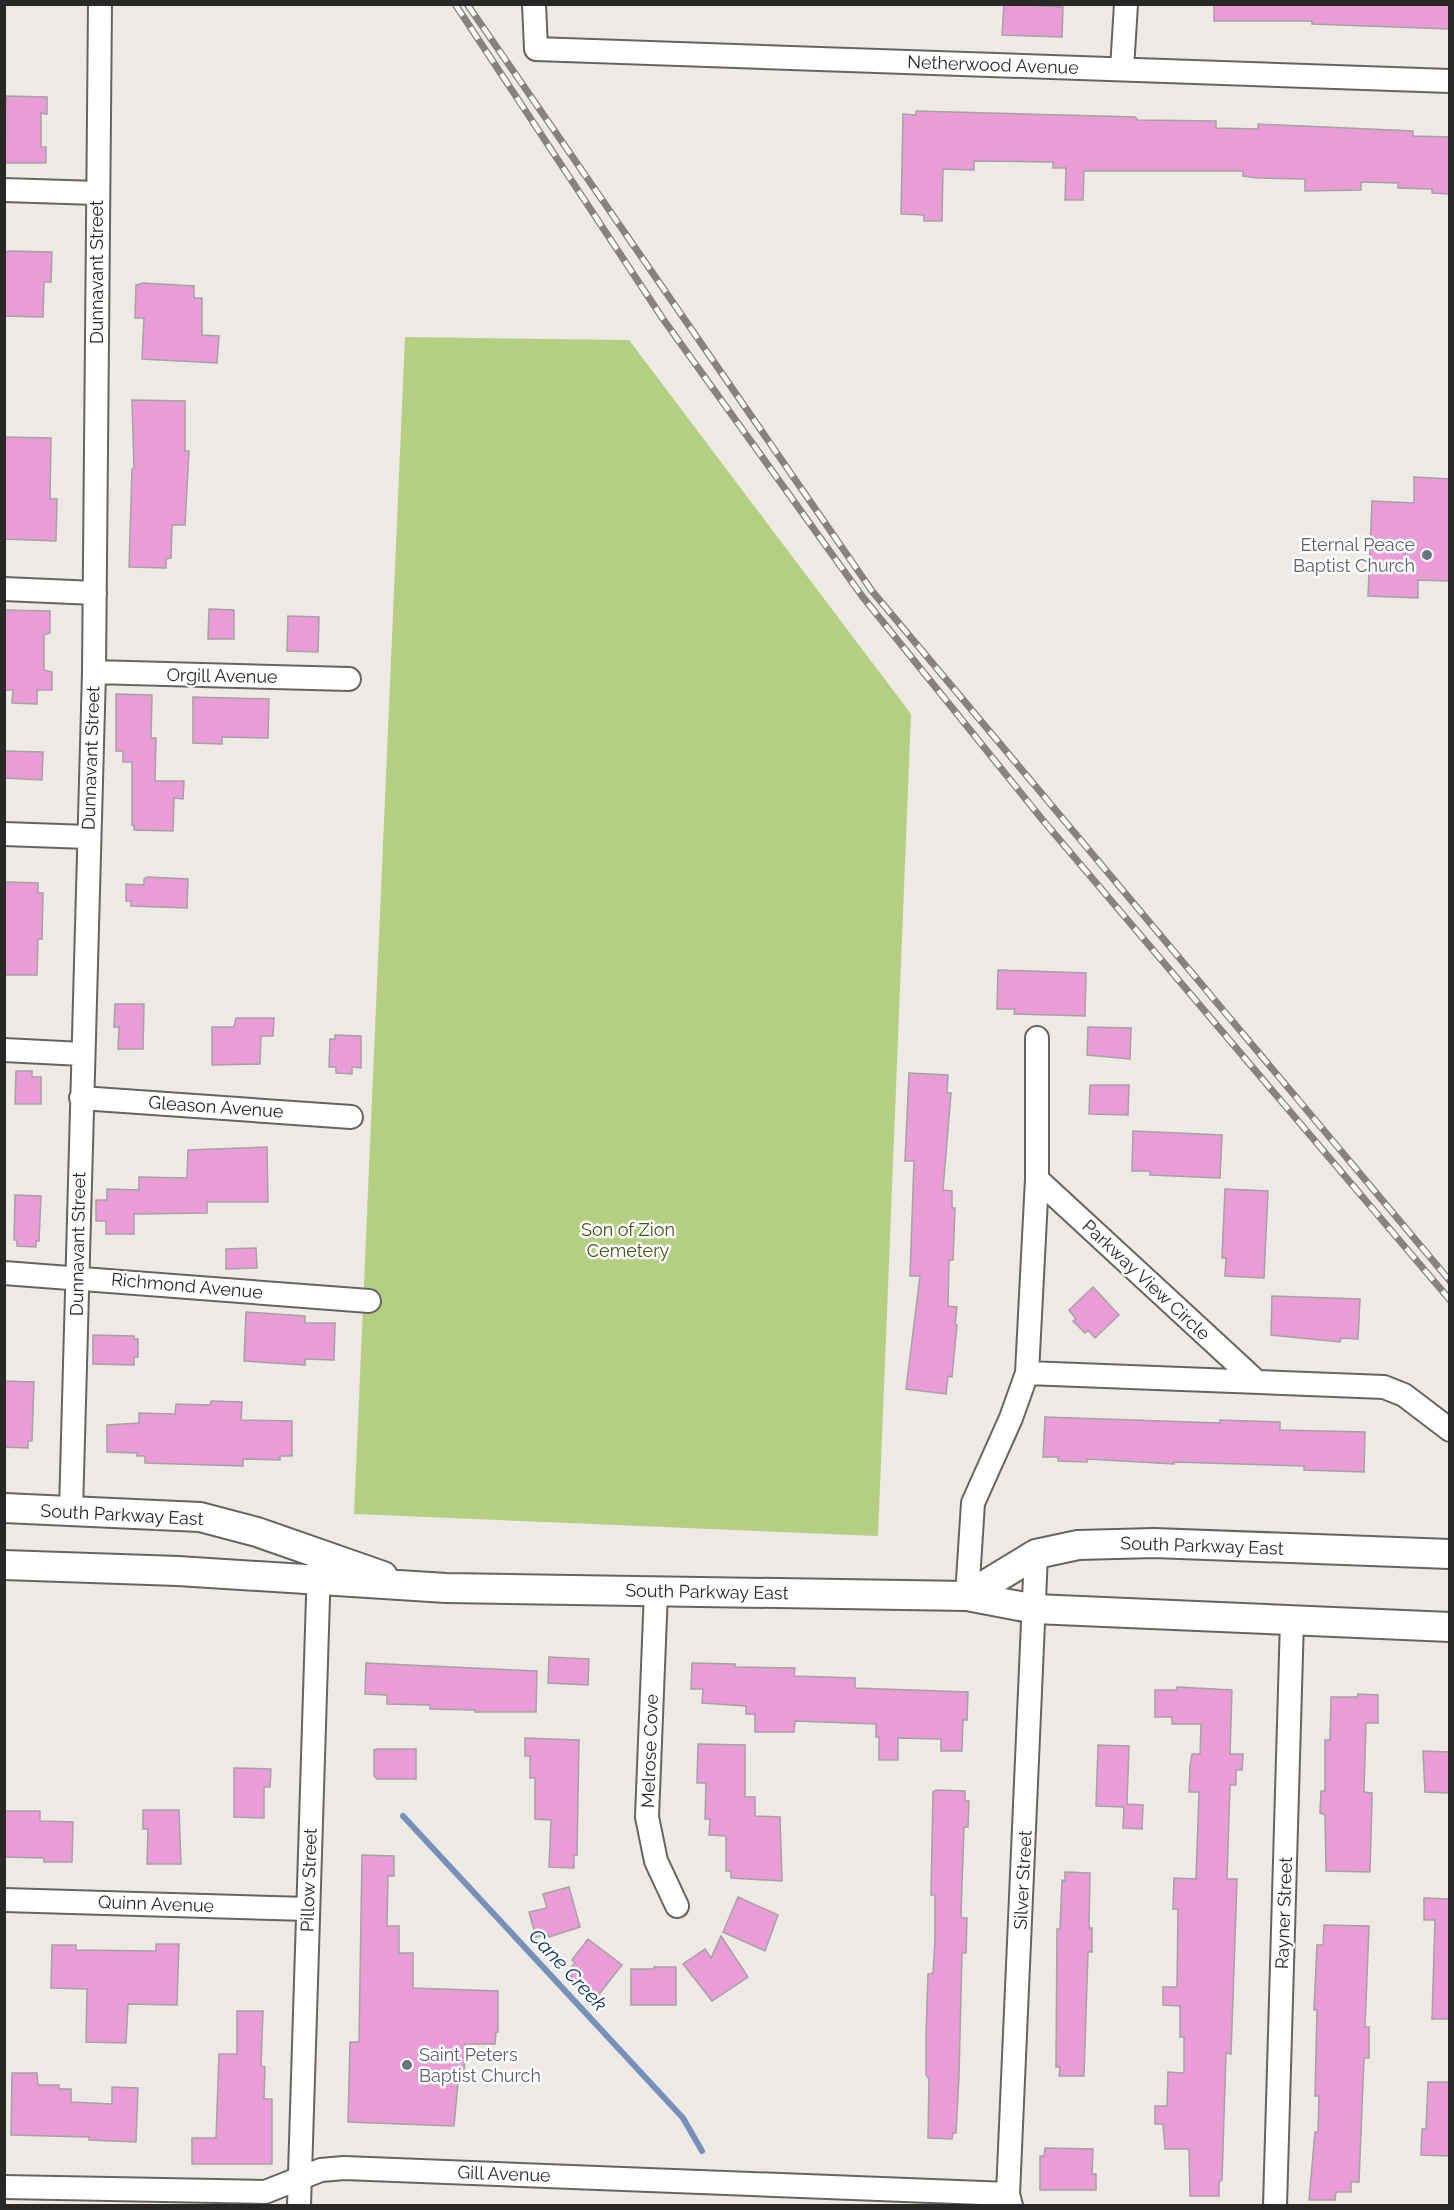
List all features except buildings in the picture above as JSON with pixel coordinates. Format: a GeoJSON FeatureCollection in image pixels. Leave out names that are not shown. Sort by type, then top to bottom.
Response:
{"type":"FeatureCollection","features":[{"type":"Feature","properties":{"kind":"main road","name":"South Parkway East"},"geometry":{"type":"LineString","coordinates":[[4,1508],[200,1517],[257,1532],[319,1568]]}},
{"type":"Feature","properties":{"kind":"main road","name":"South Parkway East"},"geometry":{"type":"LineString","coordinates":[[967,1596],[1036,1554],[1078,1545],[1154,1543],[1449,1554]]}},
{"type":"Feature","properties":{"kind":"main road","name":"South Parkway East"},"geometry":{"type":"LineString","coordinates":[[4,1565],[178,1571],[319,1568],[379,1575],[446,1588],[967,1596],[1035,1609],[1449,1627]]}},
{"type":"Feature","properties":{"kind":"street","name":"Dunnavant Street"},"geometry":{"type":"LineString","coordinates":[[71,1511],[94,672],[100,4]]}},
{"type":"Feature","properties":{"kind":"street","name":"Netherwood Avenue"},"geometry":{"type":"LineString","coordinates":[[534,4],[536,49],[1449,81]]}},
{"type":"Feature","properties":{"kind":"street"},"geometry":{"type":"LineString","coordinates":[[1122,69],[1125,4]]}},
{"type":"Feature","properties":{"kind":"street"},"geometry":{"type":"LineString","coordinates":[[4,190],[97,193]]}},
{"type":"Feature","properties":{"kind":"street"},"geometry":{"type":"LineString","coordinates":[[4,590],[95,593]]}},
{"type":"Feature","properties":{"kind":"street","name":"Orgill Avenue"},"geometry":{"type":"LineString","coordinates":[[94,672],[349,679]]}},
{"type":"Feature","properties":{"kind":"street"},"geometry":{"type":"LineString","coordinates":[[4,834],[88,837]]}},
{"type":"Feature","properties":{"kind":"street"},"geometry":{"type":"LineString","coordinates":[[967,1596],[973,1503],[1011,1418],[1027,1373],[1037,1179],[1037,1038]]}},
{"type":"Feature","properties":{"kind":"street"},"geometry":{"type":"LineString","coordinates":[[4,1050],[82,1054]]}},
{"type":"Feature","properties":{"kind":"street","name":"Gleason Avenue"},"geometry":{"type":"LineString","coordinates":[[81,1098],[351,1117]]}},
{"type":"Feature","properties":{"kind":"street","name":"Parkway View Circle"},"geometry":{"type":"LineString","coordinates":[[1037,1179],[1256,1381]]}},
{"type":"Feature","properties":{"kind":"street","name":"Richmond Avenue"},"geometry":{"type":"LineString","coordinates":[[4,1273],[369,1301]]}},
{"type":"Feature","properties":{"kind":"street"},"geometry":{"type":"LineString","coordinates":[[1027,1373],[1384,1387],[1404,1395],[1449,1430]]}},
{"type":"Feature","properties":{"kind":"street","name":"Silver Street"},"geometry":{"type":"LineString","coordinates":[[1010,2200],[1036,1554]]}},
{"type":"Feature","properties":{"kind":"street","name":"Pillow Street"},"geometry":{"type":"LineString","coordinates":[[299,2205],[319,1568]]}},
{"type":"Feature","properties":{"kind":"street","name":"Melrose Cove"},"geometry":{"type":"LineString","coordinates":[[656,1591],[647,1817],[656,1861],[677,1906]]}},
{"type":"Feature","properties":{"kind":"street","name":"Rayner Street"},"geometry":{"type":"LineString","coordinates":[[1275,2205],[1292,1620]]}},
{"type":"Feature","properties":{"kind":"street","name":"Quinn Avenue"},"geometry":{"type":"LineString","coordinates":[[4,1900],[308,1909]]}},
{"type":"Feature","properties":{"kind":"street","name":"Gill Avenue"},"geometry":{"type":"LineString","coordinates":[[4,2187],[266,2192],[285,2187],[300,2177],[321,2170],[344,2168],[1010,2200]]}},
{"type":"Feature","properties":{"kind":"green space","name":"Son of Zion Cemetery"},"geometry":{"type":"Polygon","coordinates":[[[405,337],[629,340],[911,714],[878,1536],[354,1514],[405,337]]]}},
{"type":"Feature","properties":{"kind":"waterway","name":"Cane Creek"},"geometry":{"type":"LineString","coordinates":[[403,1816],[683,2118],[702,2151]]}},
{"type":"Feature","properties":{"kind":"railway"},"geometry":{"type":"LineString","coordinates":[[455,4],[663,319],[862,596],[1041,818],[1450,1300]]}},
{"type":"Feature","properties":{"kind":"railway"},"geometry":{"type":"LineString","coordinates":[[467,4],[872,591],[1450,1281]]}},
{"type":"Feature","properties":{"kind":"place","name":"Eternal Peace Baptist Church"},"geometry":{"type":"Point","coordinates":[1427,555]}},
{"type":"Feature","properties":{"kind":"place","name":"Saint Peters Baptist Church"},"geometry":{"type":"Point","coordinates":[407,2065]}}]}
